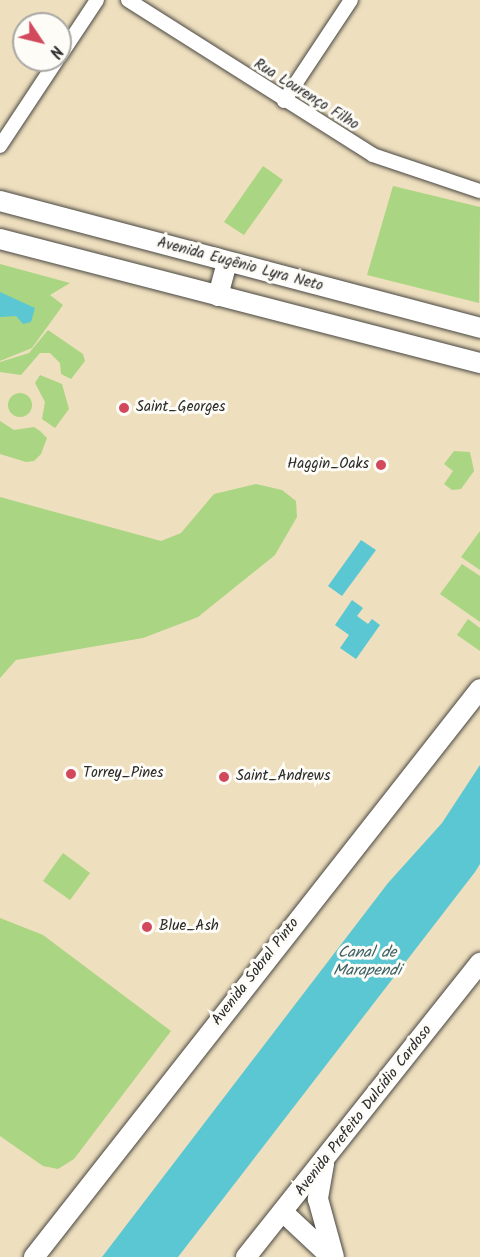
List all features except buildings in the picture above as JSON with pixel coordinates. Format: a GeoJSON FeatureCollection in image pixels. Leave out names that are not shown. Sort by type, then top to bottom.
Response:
{"type":"FeatureCollection","features":[{"type":"Feature","properties":{"kind":"street"},"geometry":{"type":"LineString","coordinates":[[72,38],[97,0]]}},
{"type":"Feature","properties":{"kind":"street","name":"Rua Lourenço Filho"},"geometry":{"type":"LineString","coordinates":[[128,0],[284,101],[384,160],[480,190]]}},
{"type":"Feature","properties":{"kind":"street"},"geometry":{"type":"LineString","coordinates":[[284,101],[351,0]]}},
{"type":"Feature","properties":{"kind":"street"},"geometry":{"type":"LineString","coordinates":[[0,146],[49,72]]}},
{"type":"Feature","properties":{"kind":"street","name":"Avenida Eugênio Lyra Neto"},"geometry":{"type":"LineString","coordinates":[[0,201],[480,328]]}},
{"type":"Feature","properties":{"kind":"street"},"geometry":{"type":"LineString","coordinates":[[0,239],[480,363]]}},
{"type":"Feature","properties":{"kind":"street"},"geometry":{"type":"LineString","coordinates":[[218,296],[227,262]]}},
{"type":"Feature","properties":{"kind":"street","name":"Avenida Sobral Pinto"},"geometry":{"type":"LineString","coordinates":[[34,1257],[480,689]]}},
{"type":"Feature","properties":{"kind":"street","name":"Avenida Prefeito Dulcídio Cardoso"},"geometry":{"type":"LineString","coordinates":[[250,1256],[480,963]]}},
{"type":"Feature","properties":{"kind":"street"},"geometry":{"type":"LineString","coordinates":[[326,1159],[318,1199],[332,1257]]}},
{"type":"Feature","properties":{"kind":"street"},"geometry":{"type":"LineString","coordinates":[[284,1213],[332,1257]]}},
{"type":"Feature","properties":{"kind":"green space"},"geometry":{"type":"Polygon","coordinates":[[[263,166],[283,180],[244,235],[224,222],[263,166]]]}},
{"type":"Feature","properties":{"kind":"green space"},"geometry":{"type":"Polygon","coordinates":[[[393,186],[480,207],[479,303],[367,275],[393,186]]]}},
{"type":"Feature","properties":{"kind":"green space"},"geometry":{"type":"Polygon","coordinates":[[[0,264],[70,283],[50,295],[63,305],[32,348],[0,361],[0,264]]]}},
{"type":"Feature","properties":{"kind":"green space"},"geometry":{"type":"Polygon","coordinates":[[[48,330],[83,354],[85,361],[71,379],[61,374],[60,363],[50,353],[40,353],[21,375],[0,372],[0,362],[29,353],[48,330]]]}},
{"type":"Feature","properties":{"kind":"green space"},"geometry":{"type":"Polygon","coordinates":[[[40,375],[62,384],[69,409],[55,428],[42,419],[45,402],[35,383],[40,375]]]}},
{"type":"Feature","properties":{"kind":"green space"},"geometry":{"type":"Polygon","coordinates":[[[20,393],[25,394],[31,400],[31,410],[25,416],[20,417],[15,416],[9,410],[8,405],[9,400],[15,394],[20,393]]]}},
{"type":"Feature","properties":{"kind":"green space"},"geometry":{"type":"Polygon","coordinates":[[[0,421],[14,430],[34,427],[40,431],[47,438],[41,454],[34,461],[26,462],[0,454],[0,421]]]}},
{"type":"Feature","properties":{"kind":"green space"},"geometry":{"type":"Polygon","coordinates":[[[454,451],[470,452],[474,471],[461,489],[452,490],[444,484],[453,471],[444,464],[454,451]]]}},
{"type":"Feature","properties":{"kind":"green space"},"geometry":{"type":"Polygon","coordinates":[[[256,484],[282,490],[296,501],[297,517],[275,555],[198,617],[143,638],[16,660],[0,678],[0,497],[161,541],[181,533],[214,494],[256,484]]]}},
{"type":"Feature","properties":{"kind":"green space"},"geometry":{"type":"Polygon","coordinates":[[[480,531],[480,570],[461,557],[480,531]]]}},
{"type":"Feature","properties":{"kind":"green space"},"geometry":{"type":"Polygon","coordinates":[[[462,564],[480,576],[480,622],[440,594],[462,564]]]}},
{"type":"Feature","properties":{"kind":"green space"},"geometry":{"type":"Polygon","coordinates":[[[468,619],[480,628],[480,651],[457,635],[468,619]]]}},
{"type":"Feature","properties":{"kind":"green space"},"geometry":{"type":"Polygon","coordinates":[[[63,853],[90,873],[70,900],[43,881],[63,853]]]}},
{"type":"Feature","properties":{"kind":"green space"},"geometry":{"type":"Polygon","coordinates":[[[0,918],[43,935],[171,1031],[74,1159],[58,1169],[43,1166],[0,1136],[0,918]]]}},
{"type":"Feature","properties":{"kind":"water"},"geometry":{"type":"Polygon","coordinates":[[[0,292],[35,308],[31,322],[23,324],[16,316],[0,317],[0,292]]]}},
{"type":"Feature","properties":{"kind":"water"},"geometry":{"type":"Polygon","coordinates":[[[361,540],[376,550],[342,596],[328,586],[361,540]]]}},
{"type":"Feature","properties":{"kind":"water"},"geometry":{"type":"Polygon","coordinates":[[[352,600],[363,608],[357,616],[368,624],[372,619],[380,625],[356,659],[340,648],[349,635],[335,625],[352,600]]]}},
{"type":"Feature","properties":{"kind":"water","name":"Canal de Marapendi"},"geometry":{"type":"Polygon","coordinates":[[[480,765],[480,864],[475,872],[178,1257],[102,1257],[388,883],[442,823],[480,765]]]}},
{"type":"Feature","properties":{"kind":"place","name":"Saint_Georges"},"geometry":{"type":"Point","coordinates":[124,408]}},
{"type":"Feature","properties":{"kind":"place","name":"Haggin_Oaks"},"geometry":{"type":"Point","coordinates":[381,465]}},
{"type":"Feature","properties":{"kind":"place","name":"Torrey_Pines"},"geometry":{"type":"Point","coordinates":[71,774]}},
{"type":"Feature","properties":{"kind":"place","name":"Saint_Andrews"},"geometry":{"type":"Point","coordinates":[224,777]}},
{"type":"Feature","properties":{"kind":"place","name":"Blue_Ash"},"geometry":{"type":"Point","coordinates":[147,927]}}]}
